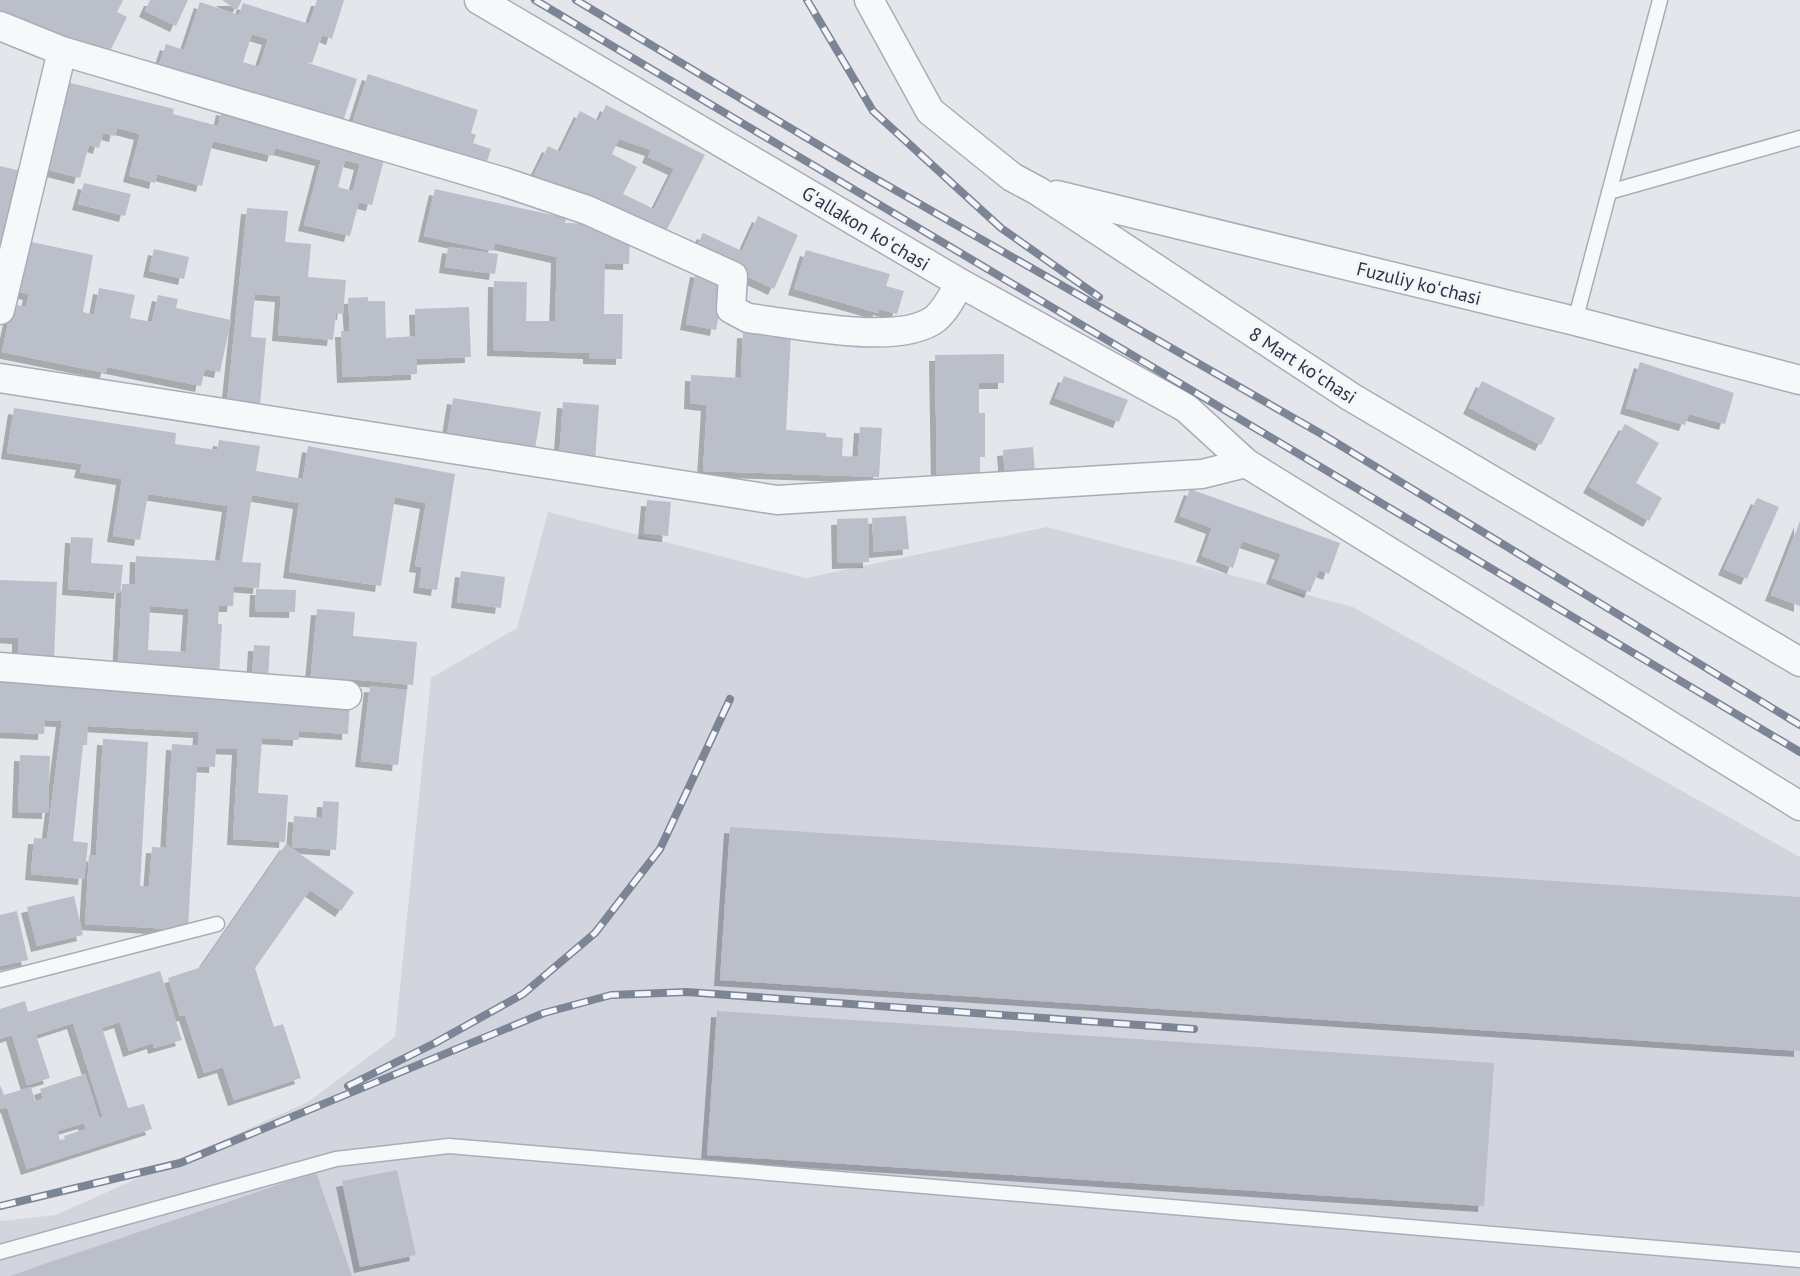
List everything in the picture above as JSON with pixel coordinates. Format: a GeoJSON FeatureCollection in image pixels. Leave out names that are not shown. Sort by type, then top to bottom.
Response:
{"type":"FeatureCollection","features":[{"type":"Feature","properties":{"kind":"street","name":"Gʻallakon koʻchasi"},"geometry":{"type":"LineString","coordinates":[[480,0],[960,283],[1186,408],[1246,463],[1800,806]]}},
{"type":"Feature","properties":{"kind":"street","name":"8 Mart koʻchasi"},"geometry":{"type":"LineString","coordinates":[[869,0],[930,111],[1012,177],[1038,191],[1351,397],[1800,662]]}},
{"type":"Feature","properties":{"kind":"street"},"geometry":{"type":"LineString","coordinates":[[0,26],[62,51],[504,182],[587,210],[733,276],[730,309],[748,318],[872,333],[906,332],[937,317],[960,283]]}},
{"type":"Feature","properties":{"kind":"street"},"geometry":{"type":"LineString","coordinates":[[0,310],[62,51]]}},
{"type":"Feature","properties":{"kind":"street","name":"Fuzuliy koʻchasi"},"geometry":{"type":"LineString","coordinates":[[1038,191],[1575,321],[1800,380]]}},
{"type":"Feature","properties":{"kind":"street"},"geometry":{"type":"LineString","coordinates":[[0,378],[777,500],[1202,474],[1246,463]]}},
{"type":"Feature","properties":{"kind":"street"},"geometry":{"type":"LineString","coordinates":[[0,667],[347,695]]}},
{"type":"Feature","properties":{"kind":"lane"},"geometry":{"type":"LineString","coordinates":[[1575,321],[1660,0]]}},
{"type":"Feature","properties":{"kind":"lane"},"geometry":{"type":"LineString","coordinates":[[1609,192],[1800,138]]}},
{"type":"Feature","properties":{"kind":"lane"},"geometry":{"type":"LineString","coordinates":[[0,980],[217,924]]}},
{"type":"Feature","properties":{"kind":"lane"},"geometry":{"type":"LineString","coordinates":[[0,1252],[336,1160],[449,1146],[1800,1260]]}},
{"type":"Feature","properties":{"kind":"shaded area"},"geometry":{"type":"Polygon","coordinates":[[[548,512],[806,578],[1047,527],[1353,607],[1800,857],[1800,1276],[0,1276],[0,1221],[56,1215],[308,1102],[395,1037],[431,678],[517,628],[548,512]]]}},
{"type":"Feature","properties":{"kind":"building"},"geometry":{"type":"Polygon","coordinates":[[[0,0],[123,0],[117,12],[127,17],[106,59],[0,13],[0,0]]]}},
{"type":"Feature","properties":{"kind":"building"},"geometry":{"type":"Polygon","coordinates":[[[150,0],[188,0],[176,26],[145,11],[150,0]]]}},
{"type":"Feature","properties":{"kind":"building"},"geometry":{"type":"Polygon","coordinates":[[[222,0],[242,0],[237,10],[222,0]]]}},
{"type":"Feature","properties":{"kind":"building"},"geometry":{"type":"Polygon","coordinates":[[[317,0],[344,0],[332,39],[322,35],[312,63],[290,57],[357,79],[341,127],[158,67],[166,44],[184,50],[200,2],[239,15],[243,3],[309,24],[317,0]],[[252,34],[243,62],[259,67],[268,39],[252,34]]]}},
{"type":"Feature","properties":{"kind":"building"},"geometry":{"type":"Polygon","coordinates":[[[368,74],[478,110],[471,133],[476,135],[473,143],[491,149],[484,170],[351,127],[368,74]]]}},
{"type":"Feature","properties":{"kind":"building"},"geometry":{"type":"Polygon","coordinates":[[[63,81],[174,109],[173,114],[218,126],[222,109],[386,152],[372,205],[359,202],[350,236],[304,225],[321,160],[275,148],[273,156],[213,141],[202,186],[157,174],[155,183],[129,176],[140,134],[117,128],[115,136],[103,133],[99,148],[89,145],[80,178],[41,168],[63,81]],[[345,160],[338,187],[353,191],[360,164],[345,160]]]}},
{"type":"Feature","properties":{"kind":"building"},"geometry":{"type":"Polygon","coordinates":[[[606,105],[705,155],[661,241],[533,177],[548,146],[560,152],[580,111],[599,121],[606,105]],[[619,139],[612,154],[637,167],[623,194],[654,209],[674,169],[648,157],[651,150],[619,139]]]}},
{"type":"Feature","properties":{"kind":"building"},"geometry":{"type":"Polygon","coordinates":[[[0,166],[25,172],[0,275],[0,166]]]}},
{"type":"Feature","properties":{"kind":"building"},"geometry":{"type":"Polygon","coordinates":[[[84,183],[131,194],[125,216],[78,204],[84,183]]]}},
{"type":"Feature","properties":{"kind":"building"},"geometry":{"type":"Polygon","coordinates":[[[435,189],[566,218],[565,223],[601,224],[630,236],[629,264],[605,263],[604,314],[623,314],[622,359],[589,358],[589,353],[493,350],[494,281],[527,282],[526,321],[555,321],[557,257],[495,243],[493,251],[424,236],[435,189]]]}},
{"type":"Feature","properties":{"kind":"building"},"geometry":{"type":"Polygon","coordinates":[[[247,208],[288,211],[285,242],[311,244],[308,277],[346,280],[343,314],[336,313],[333,340],[278,335],[281,296],[255,294],[251,337],[266,338],[260,405],[227,402],[247,208]]]}},
{"type":"Feature","properties":{"kind":"building"},"geometry":{"type":"Polygon","coordinates":[[[758,216],[798,235],[774,289],[694,252],[703,233],[742,251],[758,216]]]}},
{"type":"Feature","properties":{"kind":"building"},"geometry":{"type":"Polygon","coordinates":[[[22,240],[93,255],[83,312],[94,315],[99,288],[135,295],[130,318],[152,322],[158,295],[178,299],[176,308],[231,320],[220,372],[205,369],[201,386],[107,367],[106,373],[2,352],[12,304],[26,307],[29,294],[12,290],[22,240]]]}},
{"type":"Feature","properties":{"kind":"building"},"geometry":{"type":"Polygon","coordinates":[[[448,247],[498,254],[495,274],[445,267],[448,247]]]}},
{"type":"Feature","properties":{"kind":"building"},"geometry":{"type":"Polygon","coordinates":[[[154,249],[189,257],[184,279],[149,271],[154,249]]]}},
{"type":"Feature","properties":{"kind":"building"},"geometry":{"type":"Polygon","coordinates":[[[806,250],[890,274],[886,286],[904,291],[897,314],[879,309],[878,313],[794,289],[806,250]]]}},
{"type":"Feature","properties":{"kind":"building"},"geometry":{"type":"Polygon","coordinates":[[[696,271],[726,276],[716,330],[686,324],[696,271]]]}},
{"type":"Feature","properties":{"kind":"building"},"geometry":{"type":"Polygon","coordinates":[[[368,297],[368,301],[385,301],[386,338],[416,336],[415,309],[469,307],[471,357],[417,359],[417,374],[343,377],[341,331],[350,331],[348,298],[368,297]]]}},
{"type":"Feature","properties":{"kind":"building"},"geometry":{"type":"Polygon","coordinates":[[[743,332],[791,335],[786,430],[826,433],[826,437],[843,438],[842,456],[858,457],[860,427],[882,428],[879,477],[703,471],[707,405],[690,403],[691,375],[741,378],[743,332]]]}},
{"type":"Feature","properties":{"kind":"building"},"geometry":{"type":"Polygon","coordinates":[[[1004,354],[1004,383],[979,383],[979,413],[985,413],[985,457],[980,457],[980,480],[937,480],[935,355],[1004,354]]]}},
{"type":"Feature","properties":{"kind":"building"},"geometry":{"type":"Polygon","coordinates":[[[1640,362],[1734,393],[1725,424],[1689,414],[1685,425],[1626,408],[1640,362]]]}},
{"type":"Feature","properties":{"kind":"building"},"geometry":{"type":"Polygon","coordinates":[[[1064,376],[1128,400],[1119,422],[1055,398],[1064,376]]]}},
{"type":"Feature","properties":{"kind":"building"},"geometry":{"type":"Polygon","coordinates":[[[1482,381],[1555,418],[1541,445],[1469,408],[1482,381]]]}},
{"type":"Feature","properties":{"kind":"building"},"geometry":{"type":"Polygon","coordinates":[[[453,398],[541,412],[534,455],[446,441],[453,398]]]}},
{"type":"Feature","properties":{"kind":"building"},"geometry":{"type":"Polygon","coordinates":[[[563,402],[599,405],[595,462],[559,459],[563,402]]]}},
{"type":"Feature","properties":{"kind":"building"},"geometry":{"type":"Polygon","coordinates":[[[14,408],[176,433],[175,444],[217,450],[219,440],[260,446],[256,471],[303,479],[308,446],[455,474],[437,590],[419,587],[422,567],[415,566],[426,503],[395,497],[381,586],[289,572],[299,503],[252,495],[242,562],[261,563],[259,588],[234,586],[233,606],[219,606],[218,624],[222,624],[219,677],[118,671],[122,584],[135,584],[136,556],[220,561],[228,506],[148,494],[140,540],[113,536],[122,479],[80,472],[82,464],[7,453],[14,408]],[[150,606],[148,650],[186,652],[189,609],[150,606]]]}},
{"type":"Feature","properties":{"kind":"building"},"geometry":{"type":"Polygon","coordinates":[[[1625,424],[1659,443],[1636,483],[1662,498],[1649,521],[1589,487],[1625,424]]]}},
{"type":"Feature","properties":{"kind":"building"},"geometry":{"type":"Polygon","coordinates":[[[1033,447],[1035,474],[1005,476],[1003,450],[1033,447]]]}},
{"type":"Feature","properties":{"kind":"building"},"geometry":{"type":"Polygon","coordinates":[[[1190,489],[1340,543],[1329,574],[1319,570],[1310,592],[1272,578],[1281,554],[1242,541],[1233,568],[1202,556],[1212,528],[1180,516],[1190,489]]]}},
{"type":"Feature","properties":{"kind":"building"},"geometry":{"type":"Polygon","coordinates":[[[1757,498],[1779,507],[1747,579],[1724,569],[1757,498]]]}},
{"type":"Feature","properties":{"kind":"building"},"geometry":{"type":"Polygon","coordinates":[[[647,500],[671,502],[668,536],[644,533],[647,500]]]}},
{"type":"Feature","properties":{"kind":"building"},"geometry":{"type":"Polygon","coordinates":[[[906,516],[909,549],[874,552],[872,518],[906,516]]]}},
{"type":"Feature","properties":{"kind":"building"},"geometry":{"type":"Polygon","coordinates":[[[868,518],[869,562],[838,563],[837,519],[868,518]]]}},
{"type":"Feature","properties":{"kind":"building"},"geometry":{"type":"Polygon","coordinates":[[[1800,521],[1800,606],[1771,595],[1800,521]]]}},
{"type":"Feature","properties":{"kind":"building"},"geometry":{"type":"Polygon","coordinates":[[[71,537],[93,538],[91,563],[123,565],[120,593],[68,589],[71,537]]]}},
{"type":"Feature","properties":{"kind":"building"},"geometry":{"type":"Polygon","coordinates":[[[461,571],[505,577],[501,608],[457,602],[461,571]]]}},
{"type":"Feature","properties":{"kind":"building"},"geometry":{"type":"Polygon","coordinates":[[[0,580],[57,582],[54,661],[18,659],[18,638],[0,637],[0,580]]]}},
{"type":"Feature","properties":{"kind":"building"},"geometry":{"type":"Polygon","coordinates":[[[256,589],[296,590],[295,612],[255,611],[256,589]]]}},
{"type":"Feature","properties":{"kind":"building"},"geometry":{"type":"Polygon","coordinates":[[[317,609],[355,612],[353,636],[417,642],[413,685],[349,679],[349,688],[310,685],[317,609]]]}},
{"type":"Feature","properties":{"kind":"building"},"geometry":{"type":"Polygon","coordinates":[[[254,645],[270,646],[268,679],[252,678],[254,645]]]}},
{"type":"Feature","properties":{"kind":"building"},"geometry":{"type":"Polygon","coordinates":[[[0,681],[350,701],[348,734],[299,731],[299,740],[262,738],[258,793],[288,795],[285,842],[233,839],[238,749],[216,748],[215,767],[197,766],[188,930],[85,924],[89,855],[96,856],[103,739],[148,742],[140,886],[149,886],[152,847],[166,848],[172,744],[198,746],[199,732],[88,726],[87,745],[83,745],[73,841],[88,843],[84,879],[31,874],[34,838],[47,839],[62,721],[45,720],[44,734],[0,732],[0,681]]]}},
{"type":"Feature","properties":{"kind":"building"},"geometry":{"type":"Polygon","coordinates":[[[370,686],[407,690],[398,765],[361,761],[370,686]]]}},
{"type":"Feature","properties":{"kind":"building"},"geometry":{"type":"Polygon","coordinates":[[[20,755],[50,756],[48,813],[18,812],[20,755]]]}},
{"type":"Feature","properties":{"kind":"building"},"geometry":{"type":"Polygon","coordinates":[[[323,801],[339,802],[336,850],[292,847],[294,816],[322,818],[323,801]]]}},
{"type":"Feature","properties":{"kind":"building"},"geometry":{"type":"Polygon","coordinates":[[[730,827],[1800,897],[1800,1051],[720,980],[730,827]]]}},
{"type":"Feature","properties":{"kind":"building"},"geometry":{"type":"Polygon","coordinates":[[[286,844],[354,892],[341,911],[310,890],[255,968],[274,1027],[283,1024],[301,1078],[234,1100],[223,1067],[204,1073],[185,1015],[180,1016],[168,978],[201,967],[286,844]]]}},
{"type":"Feature","properties":{"kind":"building"},"geometry":{"type":"Polygon","coordinates":[[[74,896],[83,935],[37,946],[27,907],[74,896]]]}},
{"type":"Feature","properties":{"kind":"building"},"geometry":{"type":"Polygon","coordinates":[[[17,911],[28,960],[0,966],[0,915],[17,911]]]}},
{"type":"Feature","properties":{"kind":"building"},"geometry":{"type":"Polygon","coordinates":[[[160,971],[182,1040],[154,1048],[153,1043],[129,1051],[120,1022],[102,1028],[128,1108],[144,1104],[152,1129],[27,1169],[7,1107],[0,1109],[0,1085],[4,1095],[31,1087],[35,1101],[43,1099],[40,1089],[85,1074],[99,1118],[103,1117],[73,1023],[36,1035],[50,1078],[27,1085],[12,1035],[0,1039],[0,1009],[25,1001],[28,1012],[160,971]],[[84,1123],[57,1131],[60,1140],[65,1139],[64,1136],[86,1129],[84,1123]]]}},
{"type":"Feature","properties":{"kind":"building"},"geometry":{"type":"Polygon","coordinates":[[[717,1011],[1494,1063],[1484,1206],[707,1155],[717,1011]]]}},
{"type":"Feature","properties":{"kind":"building"},"geometry":{"type":"Polygon","coordinates":[[[397,1170],[416,1255],[360,1267],[342,1181],[397,1170]]]}},
{"type":"Feature","properties":{"kind":"building"},"geometry":{"type":"Polygon","coordinates":[[[316,1172],[352,1276],[10,1276],[56,1260],[316,1172]]]}},
{"type":"Feature","properties":{"kind":"railway"},"geometry":{"type":"LineString","coordinates":[[535,0],[1800,752]]}},
{"type":"Feature","properties":{"kind":"railway"},"geometry":{"type":"LineString","coordinates":[[576,0],[869,175],[1325,436],[1800,725]]}},
{"type":"Feature","properties":{"kind":"railway"},"geometry":{"type":"LineString","coordinates":[[807,0],[873,111],[1001,228],[1099,297]]}},
{"type":"Feature","properties":{"kind":"railway"},"geometry":{"type":"LineString","coordinates":[[348,1086],[435,1043],[523,994],[595,933],[660,849],[730,699]]}},
{"type":"Feature","properties":{"kind":"railway"},"geometry":{"type":"LineString","coordinates":[[0,1206],[180,1163],[544,1013],[611,995],[687,992],[1194,1029]]}}]}
